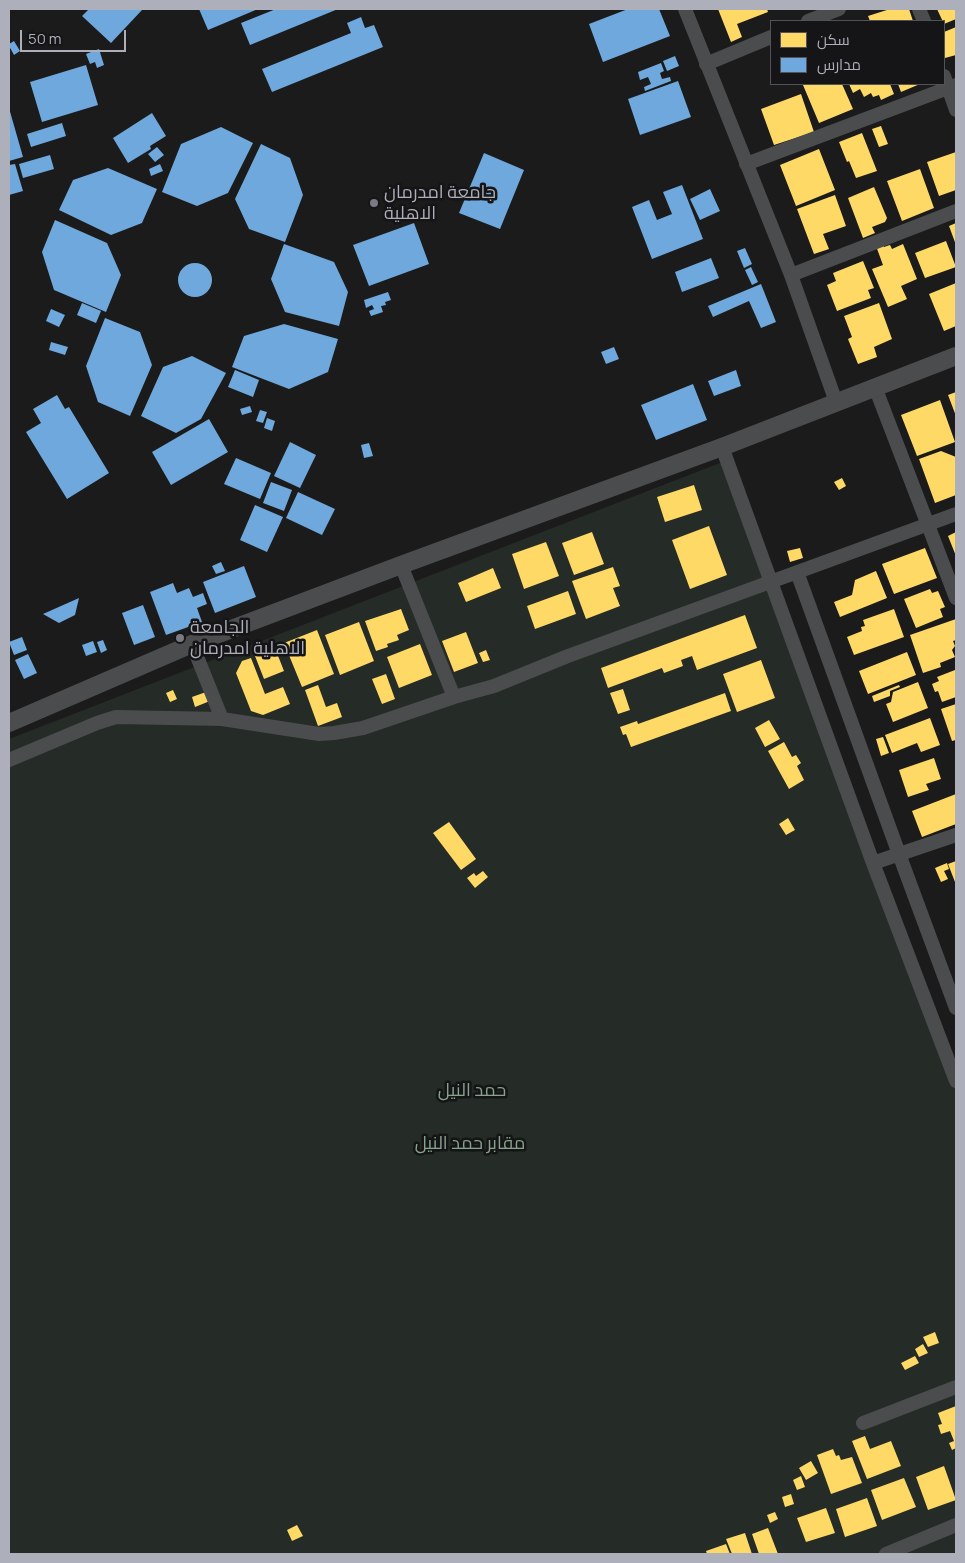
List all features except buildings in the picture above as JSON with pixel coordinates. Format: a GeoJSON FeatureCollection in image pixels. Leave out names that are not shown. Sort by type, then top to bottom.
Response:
{"type":"FeatureCollection","features":[{"type":"Feature","properties":{"kind":"street"},"geometry":{"type":"LineString","coordinates":[[685,9],[791,275],[836,402]]}},
{"type":"Feature","properties":{"kind":"street"},"geometry":{"type":"LineString","coordinates":[[810,20],[838,9]]}},
{"type":"Feature","properties":{"kind":"street"},"geometry":{"type":"LineString","coordinates":[[706,64],[770,37]]}},
{"type":"Feature","properties":{"kind":"street"},"geometry":{"type":"LineString","coordinates":[[949,83],[956,110]]}},
{"type":"Feature","properties":{"kind":"street"},"geometry":{"type":"LineString","coordinates":[[746,164],[944,85]]}},
{"type":"Feature","properties":{"kind":"street"},"geometry":{"type":"LineString","coordinates":[[791,275],[956,211]]}},
{"type":"Feature","properties":{"kind":"street"},"geometry":{"type":"LineString","coordinates":[[9,723],[192,644],[722,447],[956,356]]}},
{"type":"Feature","properties":{"kind":"street"},"geometry":{"type":"LineString","coordinates":[[875,387],[956,598]]}},
{"type":"Feature","properties":{"kind":"street"},"geometry":{"type":"LineString","coordinates":[[722,447],[873,863],[956,1081]]}},
{"type":"Feature","properties":{"kind":"street"},"geometry":{"type":"LineString","coordinates":[[9,760],[97,723],[116,717],[222,719],[319,734],[363,728],[454,697],[494,686],[577,652],[956,514]]}},
{"type":"Feature","properties":{"kind":"street"},"geometry":{"type":"LineString","coordinates":[[401,565],[454,697]]}},
{"type":"Feature","properties":{"kind":"street"},"geometry":{"type":"LineString","coordinates":[[797,572],[956,1008]]}},
{"type":"Feature","properties":{"kind":"street"},"geometry":{"type":"LineString","coordinates":[[192,644],[222,719]]}},
{"type":"Feature","properties":{"kind":"street"},"geometry":{"type":"LineString","coordinates":[[873,863],[956,835]]}},
{"type":"Feature","properties":{"kind":"street"},"geometry":{"type":"LineString","coordinates":[[863,1423],[956,1386]]}},
{"type":"Feature","properties":{"kind":"street"},"geometry":{"type":"LineString","coordinates":[[886,1554],[956,1526]]}},
{"type":"Feature","properties":{"kind":"green space","name":"مقابر حمد النيل"},"geometry":{"type":"Polygon","coordinates":[[[725,461],[956,1061],[956,1554],[9,1554],[9,739],[725,461]]]}},
{"type":"Feature","properties":{"kind":"place","name":"جامعة امدرمان الاهلية"},"geometry":{"type":"Point","coordinates":[374,203]}},
{"type":"Feature","properties":{"kind":"place","name":"الجامعة الاهلية امدرمان"},"geometry":{"type":"Point","coordinates":[180,638]}},
{"type":"Feature","properties":{"kind":"park label","name":"حمد النيل"},"geometry":{"type":"Point","coordinates":[472,1091]}}]}
